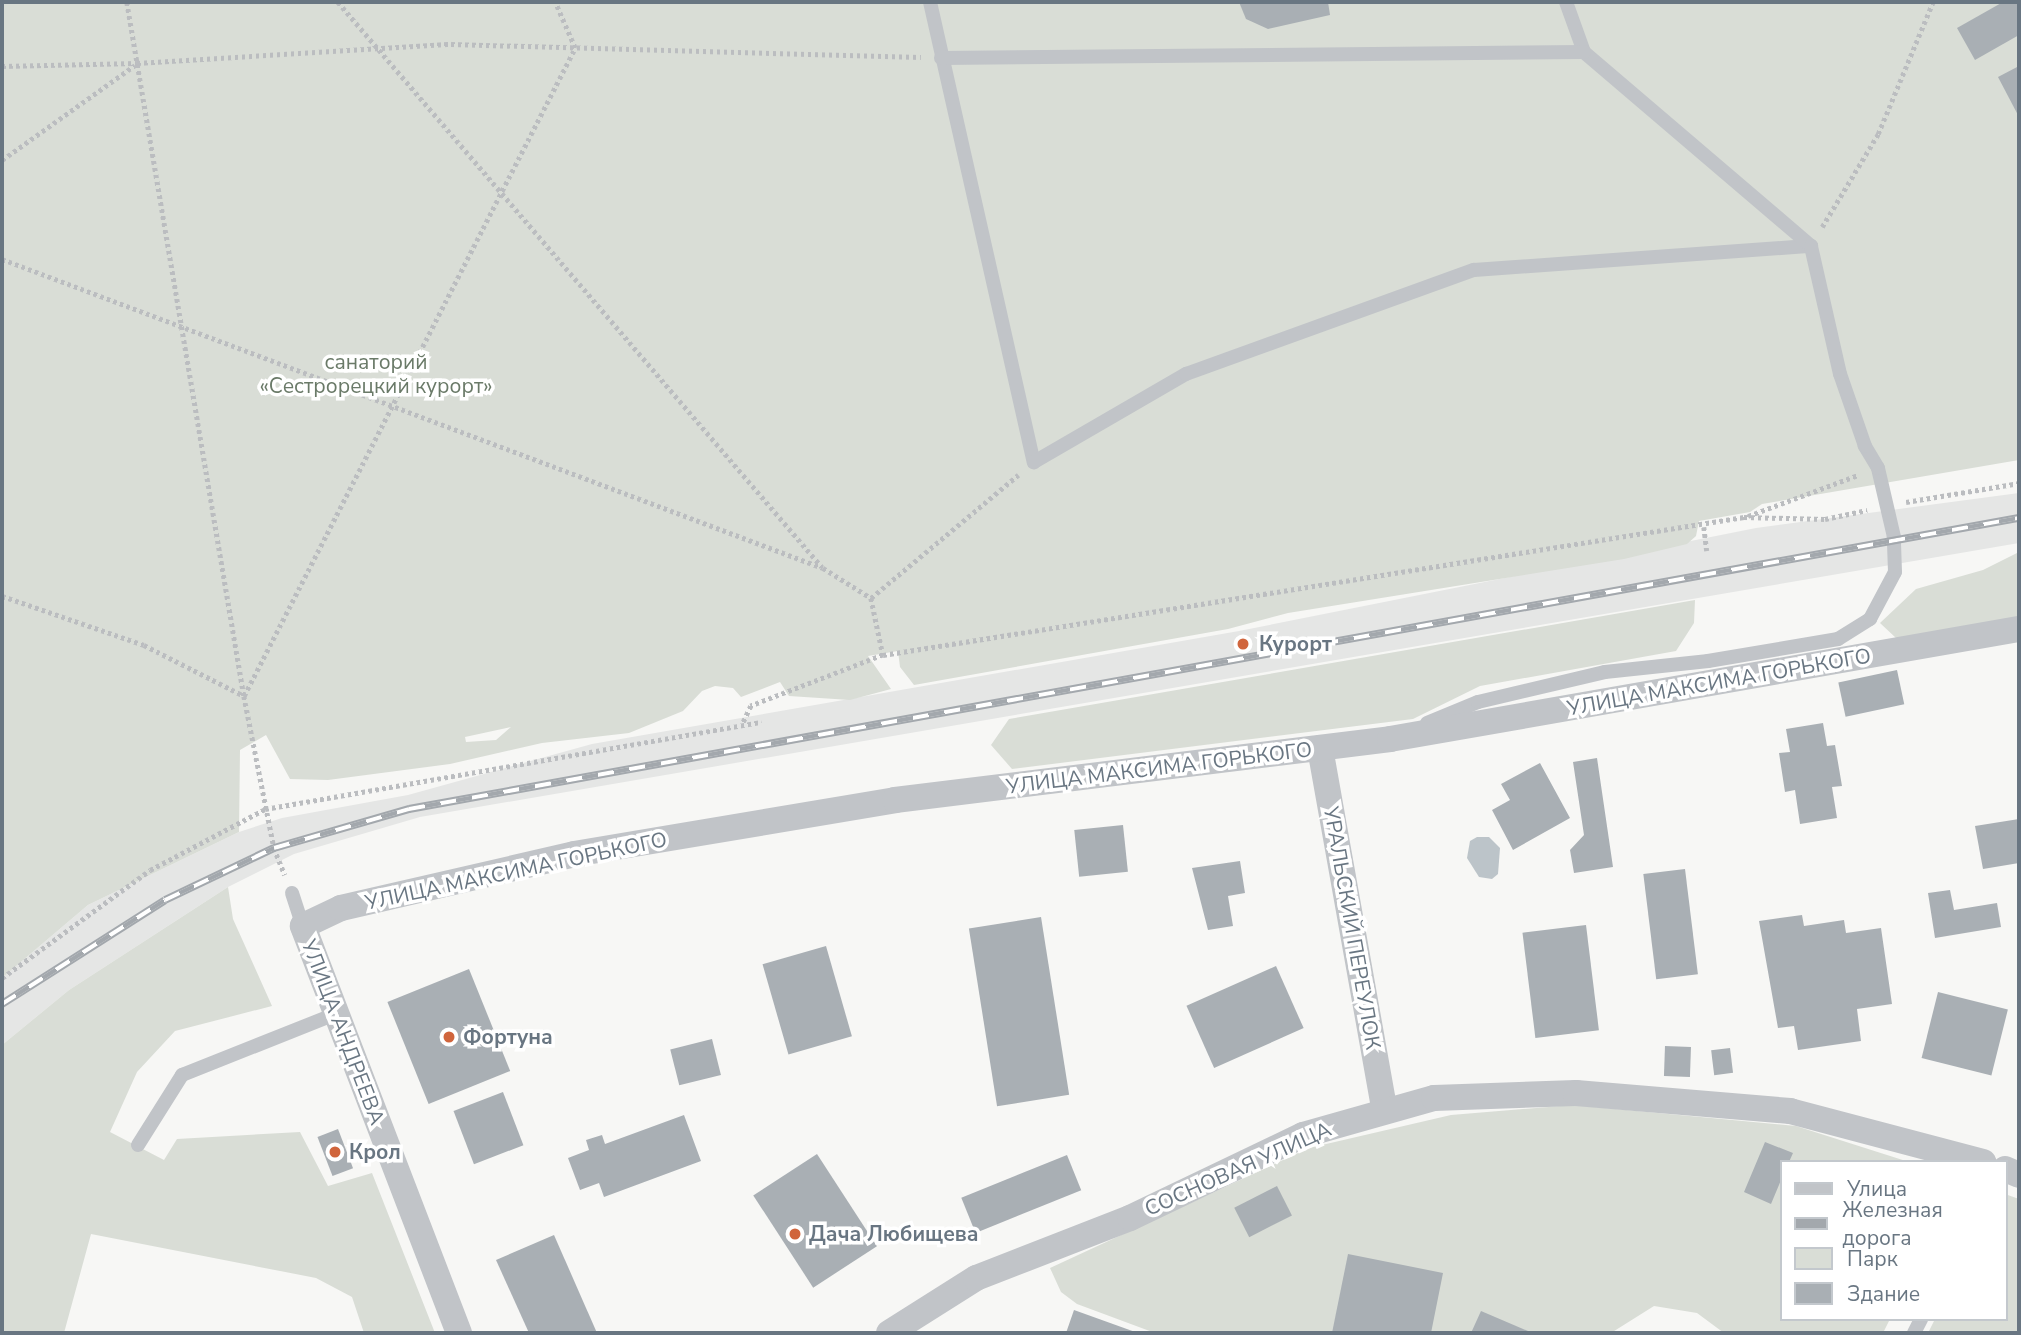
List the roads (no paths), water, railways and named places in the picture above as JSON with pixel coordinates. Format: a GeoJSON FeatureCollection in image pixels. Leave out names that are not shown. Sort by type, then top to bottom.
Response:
{"type":"FeatureCollection","features":[{"type":"Feature","properties":{"kind":"street","name":"УЛИЦА МАКСИМА ГОРЬКОГО"},"geometry":{"type":"LineString","coordinates":[[303,926],[341,908],[574,855],[895,800],[1390,739],[2019,629]]}},
{"type":"Feature","properties":{"kind":"street","name":"УРАЛЬСКИЙ ПЕРЕУЛОК"},"geometry":{"type":"LineString","coordinates":[[1320,748],[1384,1109]]}},
{"type":"Feature","properties":{"kind":"street","name":"УЛИЦА АНДРЕЕВА"},"geometry":{"type":"LineString","coordinates":[[303,926],[459,1333]]}},
{"type":"Feature","properties":{"kind":"street","name":"СОСНОВАЯ УЛИЦА"},"geometry":{"type":"LineString","coordinates":[[889,1333],[976,1278],[1130,1218],[1303,1135],[1384,1109],[1434,1098],[1576,1093],[1790,1111],[1975,1160]]}},
{"type":"Feature","properties":{"kind":"lane"},"geometry":{"type":"LineString","coordinates":[[930,2],[1034,462],[1186,374],[1474,270],[1811,246]]}},
{"type":"Feature","properties":{"kind":"lane"},"geometry":{"type":"LineString","coordinates":[[1390,739],[1478,702],[1605,672],[1708,661],[1838,639],[1870,619],[1895,572],[1888,505],[1878,468],[1865,446],[1840,374],[1811,246],[1584,52],[1566,2]]}},
{"type":"Feature","properties":{"kind":"lane"},"geometry":{"type":"LineString","coordinates":[[941,58],[1584,52]]}},
{"type":"Feature","properties":{"kind":"lane"},"geometry":{"type":"LineString","coordinates":[[292,893],[303,926]]}},
{"type":"Feature","properties":{"kind":"lane"},"geometry":{"type":"LineString","coordinates":[[138,1145],[182,1074],[335,1014]]}},
{"type":"Feature","properties":{"kind":"railway"},"geometry":{"type":"LineString","coordinates":[[2,1004],[165,900],[274,848],[409,809],[2019,518]]}},
{"type":"Feature","properties":{"kind":"place","name":"Курорт"},"geometry":{"type":"Point","coordinates":[1243,644]}},
{"type":"Feature","properties":{"kind":"place","name":"Фортуна"},"geometry":{"type":"Point","coordinates":[449,1037]}},
{"type":"Feature","properties":{"kind":"place","name":"Крол"},"geometry":{"type":"Point","coordinates":[335,1152]}},
{"type":"Feature","properties":{"kind":"place","name":"Дача Любищева"},"geometry":{"type":"Point","coordinates":[795,1234]}},
{"type":"Feature","properties":{"kind":"park label","name":"санаторий «Сестрорецкий курорт»"},"geometry":{"type":"Point","coordinates":[376,374]}}]}
